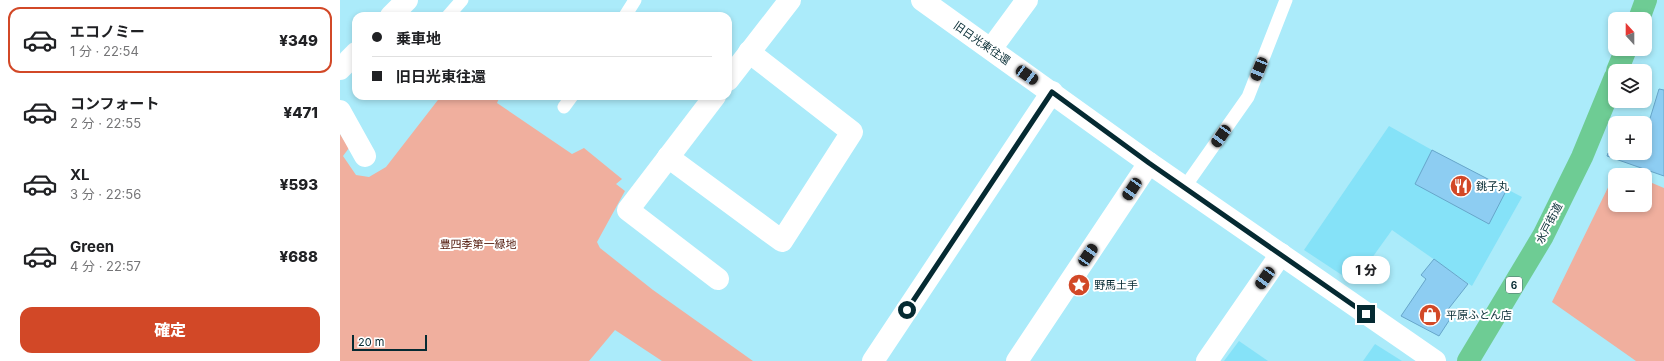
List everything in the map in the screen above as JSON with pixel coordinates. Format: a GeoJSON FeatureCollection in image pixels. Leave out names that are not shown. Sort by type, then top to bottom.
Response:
{"type":"FeatureCollection","features":[{"type":"Feature","properties":{"kind":"highway"},"geometry":{"type":"LineString","coordinates":[[1642,12],[1646,0]]}},
{"type":"Feature","properties":{"kind":"highway","name":"水戸街道"},"geometry":{"type":"LineString","coordinates":[[1468,361],[1543,236],[1582,157],[1608,94]]}},
{"type":"Feature","properties":{"kind":"street"},"geometry":{"type":"LineString","coordinates":[[395,12],[406,0]]}},
{"type":"Feature","properties":{"kind":"street"},"geometry":{"type":"LineString","coordinates":[[732,75],[790,0]]}},
{"type":"Feature","properties":{"kind":"street","name":"旧日光東往還"},"geometry":{"type":"LineString","coordinates":[[922,0],[1184,188],[1435,361]]}},
{"type":"Feature","properties":{"kind":"street"},"geometry":{"type":"LineString","coordinates":[[991,49],[1027,0]]}},
{"type":"Feature","properties":{"kind":"street"},"geometry":{"type":"LineString","coordinates":[[668,157],[782,241],[852,132],[749,52]]}},
{"type":"Feature","properties":{"kind":"street"},"geometry":{"type":"LineString","coordinates":[[340,69],[352,56]]}},
{"type":"Feature","properties":{"kind":"street"},"geometry":{"type":"LineString","coordinates":[[873,361],[1052,92]]}},
{"type":"Feature","properties":{"kind":"street"},"geometry":{"type":"LineString","coordinates":[[712,100],[628,210],[718,279]]}},
{"type":"Feature","properties":{"kind":"street"},"geometry":{"type":"LineString","coordinates":[[340,111],[365,156]]}},
{"type":"Feature","properties":{"kind":"street"},"geometry":{"type":"LineString","coordinates":[[1017,361],[1149,163]]}},
{"type":"Feature","properties":{"kind":"street"},"geometry":{"type":"LineString","coordinates":[[1207,361],[1281,254]]}},
{"type":"Feature","properties":{"kind":"lane"},"geometry":{"type":"LineString","coordinates":[[452,12],[462,0]]}},
{"type":"Feature","properties":{"kind":"lane"},"geometry":{"type":"LineString","coordinates":[[628,12],[635,0]]}},
{"type":"Feature","properties":{"kind":"lane"},"geometry":{"type":"LineString","coordinates":[[1184,188],[1248,98],[1286,0]]}},
{"type":"Feature","properties":{"kind":"lane"},"geometry":{"type":"LineString","coordinates":[[564,107],[569,100]]}},
{"type":"Feature","properties":{"kind":"shaded area"},"geometry":{"type":"Polygon","coordinates":[[[1389,126],[1522,197],[1472,286],[1392,230],[1354,283],[1304,250],[1389,126]]]}},
{"type":"Feature","properties":{"kind":"shaded area"},"geometry":{"type":"Polygon","coordinates":[[[1239,341],[1268,361],[1224,361],[1239,341]]]}},
{"type":"Feature","properties":{"kind":"shaded area"},"geometry":{"type":"Polygon","coordinates":[[[1375,344],[1402,361],[1363,361],[1375,344]]]}},
{"type":"Feature","properties":{"kind":"green space","name":"豊四季第一緑地"},"geometry":{"type":"Polygon","coordinates":[[[438,100],[498,100],[497,103],[572,154],[584,148],[622,179],[616,184],[625,191],[597,242],[600,248],[653,290],[753,361],[662,361],[615,330],[589,361],[340,361],[340,134],[349,148],[343,156],[356,175],[369,177],[386,167],[438,100]]]}},
{"type":"Feature","properties":{"kind":"green space"},"geometry":{"type":"Polygon","coordinates":[[[1652,183],[1664,188],[1664,361],[1636,361],[1552,302],[1608,187],[1608,212],[1652,212],[1652,183]]]}},
{"type":"Feature","properties":{"kind":"building"},"geometry":{"type":"Polygon","coordinates":[[[1659,89],[1664,90],[1664,176],[1652,172],[1652,168],[1641,168],[1618,160],[1652,160],[1652,116],[1651,116],[1659,89]]]}},
{"type":"Feature","properties":{"kind":"building","name":"銚子丸"},"geometry":{"type":"Polygon","coordinates":[[[1432,150],[1507,189],[1489,224],[1415,184],[1432,150]]]}},
{"type":"Feature","properties":{"kind":"building"},"geometry":{"type":"Polygon","coordinates":[[[1434,259],[1468,284],[1446,312],[1452,316],[1439,336],[1401,316],[1426,279],[1421,275],[1434,259]]]}},
{"type":"Feature","properties":{"kind":"place","name":"銚子丸"},"geometry":{"type":"Point","coordinates":[1461,186]}},
{"type":"Feature","properties":{"kind":"place","name":"野馬土手"},"geometry":{"type":"Point","coordinates":[1079,285]}},
{"type":"Feature","properties":{"kind":"place","name":"平原ふとん店"},"geometry":{"type":"Point","coordinates":[1430,315]}},
{"type":"Feature","properties":{"kind":"route"},"geometry":{"type":"LineString","coordinates":[[907,310],[1052,92],[1149,163],[1366,314]]}}]}
